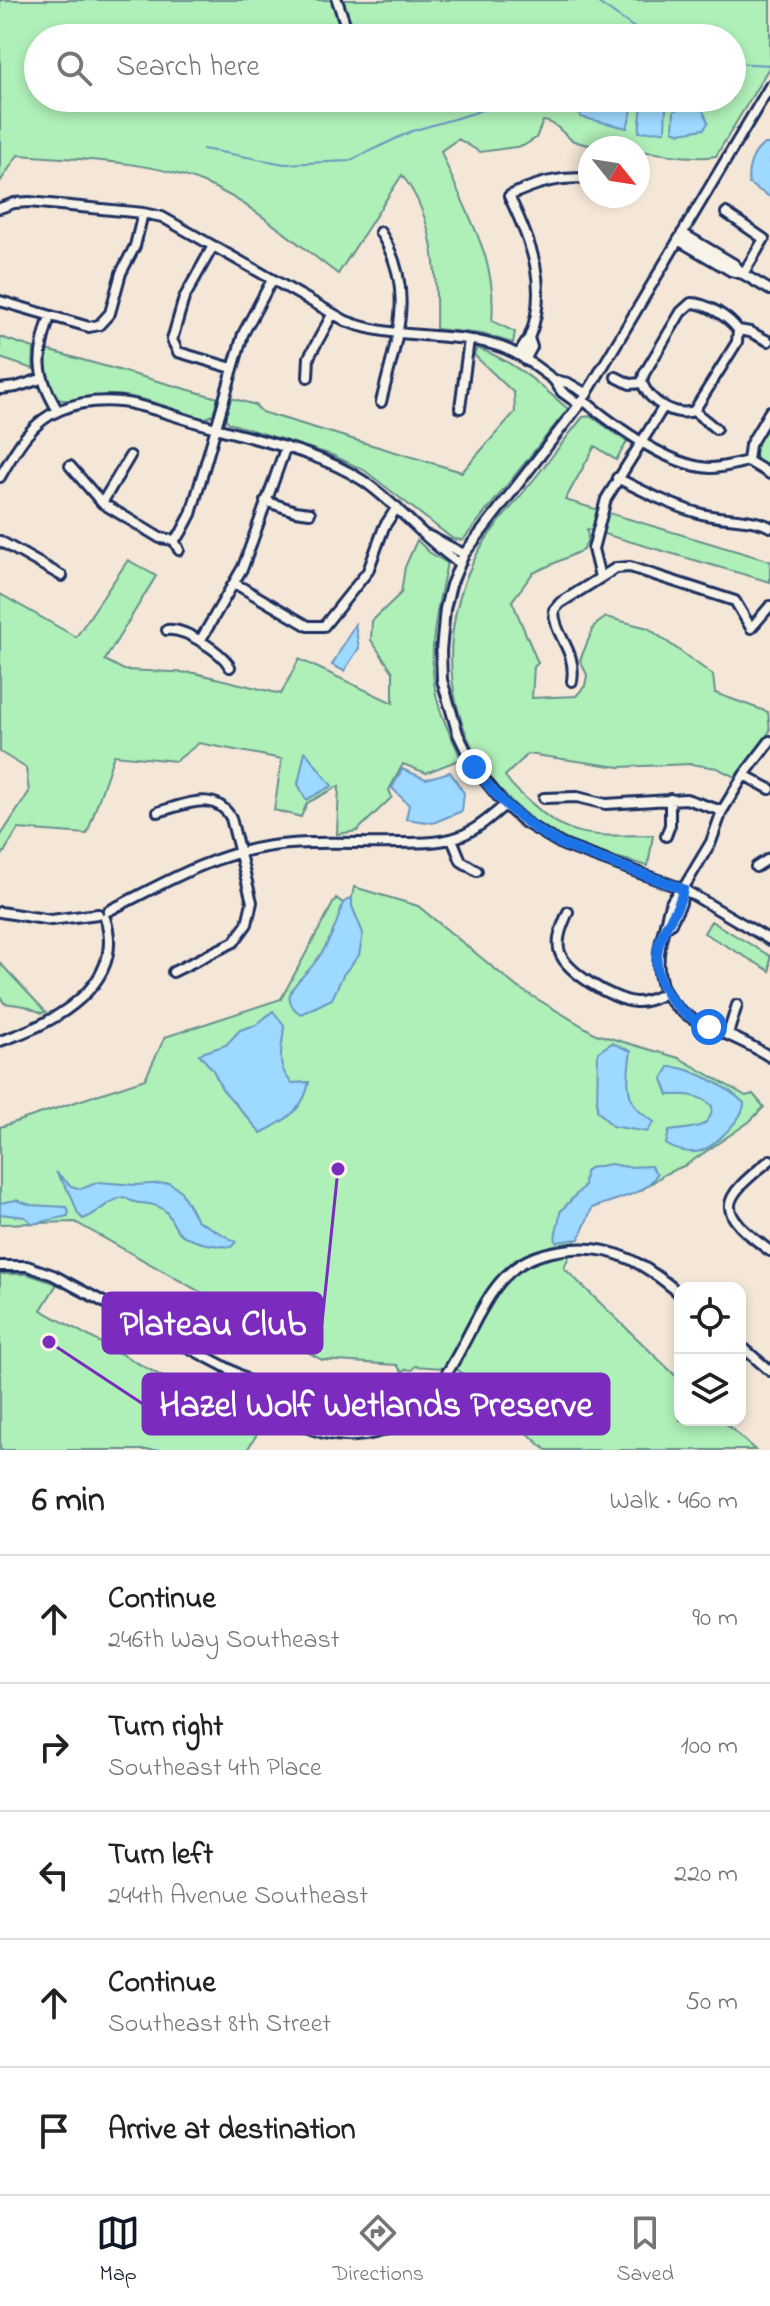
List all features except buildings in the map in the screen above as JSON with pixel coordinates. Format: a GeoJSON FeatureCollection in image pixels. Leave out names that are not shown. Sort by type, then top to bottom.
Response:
{"type":"FeatureCollection","features":[{"type":"Feature","properties":{"kind":"street"},"geometry":{"type":"LineString","coordinates":[[337,0],[345,24]]}},
{"type":"Feature","properties":{"kind":"street"},"geometry":{"type":"LineString","coordinates":[[768,89],[583,400],[464,554],[445,609],[441,642],[442,680],[448,706],[468,756],[505,805],[524,822],[563,845],[683,889],[770,940]]}},
{"type":"Feature","properties":{"kind":"street"},"geometry":{"type":"LineString","coordinates":[[522,357],[532,347],[529,338],[538,301],[537,269],[529,239],[509,196],[546,181],[578,179]]}},
{"type":"Feature","properties":{"kind":"street"},"geometry":{"type":"LineString","coordinates":[[0,208],[29,202],[143,213],[170,221],[332,315],[366,328],[498,346],[522,357],[554,380],[568,383],[583,400],[642,441],[690,465],[718,467],[748,461],[770,474]]}},
{"type":"Feature","properties":{"kind":"street"},"geometry":{"type":"LineString","coordinates":[[0,301],[89,327],[104,323],[125,264],[135,246],[143,213]]}},
{"type":"Feature","properties":{"kind":"street"},"geometry":{"type":"LineString","coordinates":[[726,213],[767,238],[743,274]]}},
{"type":"Feature","properties":{"kind":"street"},"geometry":{"type":"LineString","coordinates":[[380,232],[395,257],[400,279],[398,333],[381,402]]}},
{"type":"Feature","properties":{"kind":"street"},"geometry":{"type":"LineString","coordinates":[[680,237],[731,271],[743,274],[770,290]]}},
{"type":"Feature","properties":{"kind":"street"},"geometry":{"type":"LineString","coordinates":[[213,246],[184,298],[173,336],[175,348],[184,354],[232,368]]}},
{"type":"Feature","properties":{"kind":"street"},"geometry":{"type":"LineString","coordinates":[[174,540],[191,514],[243,334],[272,280]]}},
{"type":"Feature","properties":{"kind":"street"},"geometry":{"type":"LineString","coordinates":[[691,303],[701,304],[731,321],[738,330],[737,342],[694,411],[682,413],[664,406],[647,392],[642,383],[644,374],[681,312],[691,303]]}},
{"type":"Feature","properties":{"kind":"street"},"geometry":{"type":"LineString","coordinates":[[308,377],[309,357],[332,315]]}},
{"type":"Feature","properties":{"kind":"street"},"geometry":{"type":"LineString","coordinates":[[50,316],[39,354],[41,379],[58,411]]}},
{"type":"Feature","properties":{"kind":"street"},"geometry":{"type":"LineString","coordinates":[[738,330],[768,341]]}},
{"type":"Feature","properties":{"kind":"street"},"geometry":{"type":"LineString","coordinates":[[460,408],[469,340]]}},
{"type":"Feature","properties":{"kind":"street"},"geometry":{"type":"LineString","coordinates":[[616,377],[630,384],[642,383]]}},
{"type":"Feature","properties":{"kind":"street"},"geometry":{"type":"LineString","coordinates":[[0,389],[41,379]]}},
{"type":"Feature","properties":{"kind":"street"},"geometry":{"type":"LineString","coordinates":[[0,477],[25,437],[58,411],[91,401],[118,402],[285,449],[343,469],[397,507],[441,551],[459,563]]}},
{"type":"Feature","properties":{"kind":"street"},"geometry":{"type":"LineString","coordinates":[[600,577],[593,554],[606,499],[664,406]]}},
{"type":"Feature","properties":{"kind":"street"},"geometry":{"type":"LineString","coordinates":[[694,411],[716,429]]}},
{"type":"Feature","properties":{"kind":"street"},"geometry":{"type":"LineString","coordinates":[[748,461],[750,445],[770,411]]}},
{"type":"Feature","properties":{"kind":"street"},"geometry":{"type":"LineString","coordinates":[[200,641],[249,552],[285,449]]}},
{"type":"Feature","properties":{"kind":"street"},"geometry":{"type":"LineString","coordinates":[[102,503],[130,456]]}},
{"type":"Feature","properties":{"kind":"street"},"geometry":{"type":"LineString","coordinates":[[70,466],[102,503],[160,538],[174,540]]}},
{"type":"Feature","properties":{"kind":"street"},"geometry":{"type":"LineString","coordinates":[[617,478],[699,514],[746,522],[759,521],[770,527]]}},
{"type":"Feature","properties":{"kind":"street"},"geometry":{"type":"LineString","coordinates":[[265,501],[310,513]]}},
{"type":"Feature","properties":{"kind":"street"},"geometry":{"type":"LineString","coordinates":[[234,583],[308,626],[319,628],[329,623],[361,582],[373,560],[384,527],[397,507]]}},
{"type":"Feature","properties":{"kind":"street"},"geometry":{"type":"LineString","coordinates":[[429,536],[464,554]]}},
{"type":"Feature","properties":{"kind":"street"},"geometry":{"type":"LineString","coordinates":[[174,540],[179,550]]}},
{"type":"Feature","properties":{"kind":"street"},"geometry":{"type":"LineString","coordinates":[[0,541],[62,576]]}},
{"type":"Feature","properties":{"kind":"street"},"geometry":{"type":"LineString","coordinates":[[572,681],[573,660],[555,621],[554,610],[560,603],[616,568],[630,567],[735,601],[751,628],[770,606]]}},
{"type":"Feature","properties":{"kind":"street"},"geometry":{"type":"LineString","coordinates":[[167,630],[177,630],[200,641],[223,657],[230,667]]}},
{"type":"Feature","properties":{"kind":"street"},"geometry":{"type":"LineString","coordinates":[[770,741],[722,811],[711,842],[683,889],[681,903],[664,929],[657,961],[660,981],[677,1008],[694,1021],[728,1034],[770,1057]]}},
{"type":"Feature","properties":{"kind":"street"},"geometry":{"type":"LineString","coordinates":[[744,775],[770,789]]}},
{"type":"Feature","properties":{"kind":"street"},"geometry":{"type":"LineString","coordinates":[[544,798],[577,797],[606,804],[670,799],[696,801],[722,811]]}},
{"type":"Feature","properties":{"kind":"street"},"geometry":{"type":"LineString","coordinates":[[666,836],[670,825],[670,799]]}},
{"type":"Feature","properties":{"kind":"street"},"geometry":{"type":"LineString","coordinates":[[158,812],[202,800],[218,803],[231,818],[252,902],[247,924],[234,942],[173,972]]}},
{"type":"Feature","properties":{"kind":"street"},"geometry":{"type":"LineString","coordinates":[[0,912],[51,920],[104,915],[194,867],[238,852],[269,846],[452,839],[483,824],[505,805]]}},
{"type":"Feature","properties":{"kind":"street"},"geometry":{"type":"LineString","coordinates":[[452,839],[461,861],[477,871]]}},
{"type":"Feature","properties":{"kind":"street"},"geometry":{"type":"LineString","coordinates":[[756,867],[770,858]]}},
{"type":"Feature","properties":{"kind":"street"},"geometry":{"type":"LineString","coordinates":[[568,912],[558,946],[564,963],[573,971],[630,1002],[640,1002],[666,993]]}},
{"type":"Feature","properties":{"kind":"street"},"geometry":{"type":"LineString","coordinates":[[0,1041],[49,1019],[83,998],[93,987],[108,953],[104,915]]}},
{"type":"Feature","properties":{"kind":"street"},"geometry":{"type":"LineString","coordinates":[[728,1034],[737,1005]]}},
{"type":"Feature","properties":{"kind":"street"},"geometry":{"type":"LineString","coordinates":[[770,1160],[737,1188],[729,1205],[738,1226],[770,1251]]}},
{"type":"Feature","properties":{"kind":"street"},"geometry":{"type":"LineString","coordinates":[[0,1266],[27,1266],[53,1275],[240,1376],[298,1424],[337,1436],[385,1430],[423,1406],[445,1378],[498,1282],[530,1259],[567,1250],[587,1248],[607,1251],[640,1263],[674,1289]]}},
{"type":"Feature","properties":{"kind":"street"},"geometry":{"type":"LineString","coordinates":[[746,1350],[770,1371]]}},
{"type":"Feature","properties":{"kind":"green space"},"geometry":{"type":"Polygon","coordinates":[[[0,0],[770,0],[770,66],[746,106],[746,24],[24,24],[24,112],[742,112],[716,156],[687,157],[650,152],[650,136],[578,136],[578,142],[553,124],[543,121],[536,138],[523,146],[480,152],[458,139],[441,151],[484,254],[490,275],[492,321],[515,332],[513,343],[482,334],[436,329],[435,269],[428,229],[422,210],[402,175],[338,274],[274,225],[223,192],[184,176],[113,162],[18,155],[0,182],[0,0]]]}},
{"type":"Feature","properties":{"kind":"green space"},"geometry":{"type":"Polygon","coordinates":[[[0,337],[34,348],[33,369],[0,358],[0,337]]]}},
{"type":"Feature","properties":{"kind":"green space"},"geometry":{"type":"Polygon","coordinates":[[[477,348],[514,366],[568,409],[463,540],[453,539],[364,470],[332,455],[229,423],[225,418],[231,398],[255,405],[262,412],[462,472],[515,412],[514,393],[474,355],[477,348]]]}},
{"type":"Feature","properties":{"kind":"green space"},"geometry":{"type":"Polygon","coordinates":[[[47,350],[218,398],[213,415],[204,419],[155,402],[125,396],[57,399],[46,371],[47,350]]]}},
{"type":"Feature","properties":{"kind":"green space"},"geometry":{"type":"Polygon","coordinates":[[[591,416],[627,442],[616,460],[595,446],[565,500],[770,561],[770,582],[587,529],[588,539],[583,550],[533,573],[512,601],[538,663],[534,667],[532,698],[576,696],[585,686],[587,675],[580,660],[594,626],[606,617],[648,628],[713,675],[715,693],[768,712],[770,731],[735,777],[717,768],[691,764],[619,767],[528,754],[505,776],[527,800],[563,826],[590,834],[653,835],[648,866],[590,849],[562,837],[536,822],[507,797],[485,769],[468,737],[456,704],[451,669],[452,633],[460,597],[478,552],[583,417],[591,416]]]}},
{"type":"Feature","properties":{"kind":"green space"},"geometry":{"type":"Polygon","coordinates":[[[770,422],[770,468],[758,461],[753,451],[770,422]]]}},
{"type":"Feature","properties":{"kind":"green space"},"geometry":{"type":"Polygon","coordinates":[[[417,540],[447,563],[436,616],[433,671],[441,713],[461,759],[426,773],[403,764],[389,790],[392,797],[357,831],[337,834],[339,786],[307,803],[301,817],[274,810],[282,759],[199,743],[176,761],[114,755],[87,834],[18,829],[0,859],[0,837],[29,792],[26,768],[0,752],[0,594],[76,637],[128,560],[156,576],[105,660],[124,670],[195,673],[281,694],[299,659],[393,703],[393,672],[371,640],[372,621],[401,593],[405,567],[417,540]]]}},
{"type":"Feature","properties":{"kind":"green space"},"geometry":{"type":"Polygon","coordinates":[[[354,887],[418,906],[517,987],[596,1034],[679,1058],[746,1096],[753,1094],[764,1107],[749,1122],[686,1165],[665,1174],[640,1191],[589,1208],[564,1268],[674,1374],[674,1426],[729,1426],[755,1450],[546,1450],[457,1369],[415,1366],[402,1372],[397,1365],[322,1360],[75,1222],[0,1224],[0,1127],[145,1079],[165,1037],[281,999],[336,898],[343,903],[352,897],[354,887]]]}},
{"type":"Feature","properties":{"kind":"green space"},"geometry":{"type":"Polygon","coordinates":[[[711,921],[770,956],[770,971],[704,933],[711,921]]]}},
{"type":"Feature","properties":{"kind":"green space"},"geometry":{"type":"Polygon","coordinates":[[[0,963],[46,1012],[4,1003],[0,996],[0,963]]]}},
{"type":"Feature","properties":{"kind":"green space"},"geometry":{"type":"Polygon","coordinates":[[[0,1274],[27,1274],[57,1284],[41,1310],[192,1393],[224,1373],[248,1388],[271,1412],[247,1450],[0,1450],[0,1274]]]}},
{"type":"Feature","properties":{"kind":"water"},"geometry":{"type":"Polygon","coordinates":[[[581,112],[631,112],[627,128],[580,117],[581,112]]]}},
{"type":"Feature","properties":{"kind":"water"},"geometry":{"type":"Polygon","coordinates":[[[641,112],[666,112],[665,131],[639,132],[641,112]]]}},
{"type":"Feature","properties":{"kind":"water"},"geometry":{"type":"Polygon","coordinates":[[[674,112],[704,112],[708,123],[704,129],[680,133],[673,130],[674,112]]]}},
{"type":"Feature","properties":{"kind":"water"},"geometry":{"type":"Polygon","coordinates":[[[765,144],[770,144],[770,197],[749,184],[748,179],[753,156],[765,144]]]}},
{"type":"Feature","properties":{"kind":"water"},"geometry":{"type":"Polygon","coordinates":[[[355,624],[359,648],[344,671],[332,665],[355,624]]]}},
{"type":"Feature","properties":{"kind":"water"},"geometry":{"type":"Polygon","coordinates":[[[305,751],[332,786],[306,800],[298,784],[305,751]]]}},
{"type":"Feature","properties":{"kind":"water"},"geometry":{"type":"Polygon","coordinates":[[[402,769],[426,779],[450,772],[464,793],[462,811],[433,823],[406,819],[409,805],[392,788],[402,769]]]}},
{"type":"Feature","properties":{"kind":"water"},"geometry":{"type":"Polygon","coordinates":[[[352,897],[352,906],[363,933],[359,955],[343,975],[332,999],[301,1014],[291,1003],[292,990],[323,950],[343,903],[352,897]]]}},
{"type":"Feature","properties":{"kind":"water"},"geometry":{"type":"Polygon","coordinates":[[[273,1011],[284,1025],[281,1063],[286,1076],[292,1083],[309,1082],[303,1100],[292,1114],[261,1133],[222,1089],[213,1070],[199,1054],[226,1045],[240,1030],[256,1025],[273,1011]]]}},
{"type":"Feature","properties":{"kind":"water"},"geometry":{"type":"Polygon","coordinates":[[[612,1043],[631,1051],[628,1076],[630,1093],[637,1108],[654,1122],[647,1132],[612,1126],[597,1110],[598,1052],[612,1043]]]}},
{"type":"Feature","properties":{"kind":"water"},"geometry":{"type":"Polygon","coordinates":[[[669,1067],[709,1079],[744,1103],[735,1123],[703,1150],[684,1151],[666,1144],[669,1131],[697,1127],[708,1120],[712,1106],[697,1097],[668,1095],[662,1079],[669,1067]]]}},
{"type":"Feature","properties":{"kind":"water"},"geometry":{"type":"Polygon","coordinates":[[[610,1164],[651,1166],[657,1174],[637,1192],[592,1208],[579,1239],[556,1242],[560,1212],[584,1186],[585,1172],[589,1168],[610,1164]]]}},
{"type":"Feature","properties":{"kind":"water"},"geometry":{"type":"Polygon","coordinates":[[[56,1172],[71,1186],[81,1189],[99,1182],[135,1185],[169,1183],[180,1190],[197,1220],[236,1242],[231,1247],[196,1241],[178,1231],[163,1209],[124,1197],[83,1219],[56,1172]]]}},
{"type":"Feature","properties":{"kind":"water"},"geometry":{"type":"Polygon","coordinates":[[[16,1200],[31,1205],[66,1207],[68,1216],[33,1224],[25,1217],[0,1214],[0,1203],[16,1200]]]}},
{"type":"Feature","properties":{"kind":"waterway"},"geometry":{"type":"LineString","coordinates":[[594,0],[629,24]]}},
{"type":"Feature","properties":{"kind":"waterway"},"geometry":{"type":"LineString","coordinates":[[746,64],[770,65]]}},
{"type":"Feature","properties":{"kind":"waterway"},"geometry":{"type":"LineString","coordinates":[[203,149],[285,164],[349,161],[412,131],[476,112]]}},
{"type":"Feature","properties":{"kind":"place","name":"Plateau Club"},"geometry":{"type":"Point","coordinates":[338,1169]}},
{"type":"Feature","properties":{"kind":"place","name":"Hazel Wolf Wetlands Preserve"},"geometry":{"type":"Point","coordinates":[49,1342]}},
{"type":"Feature","properties":{"kind":"route"},"geometry":{"type":"LineString","coordinates":[[474,767],[505,805],[544,835],[563,845],[683,889],[681,903],[671,923],[664,929],[660,942],[658,971],[666,993],[677,1008],[694,1021],[709,1027]]}}]}
